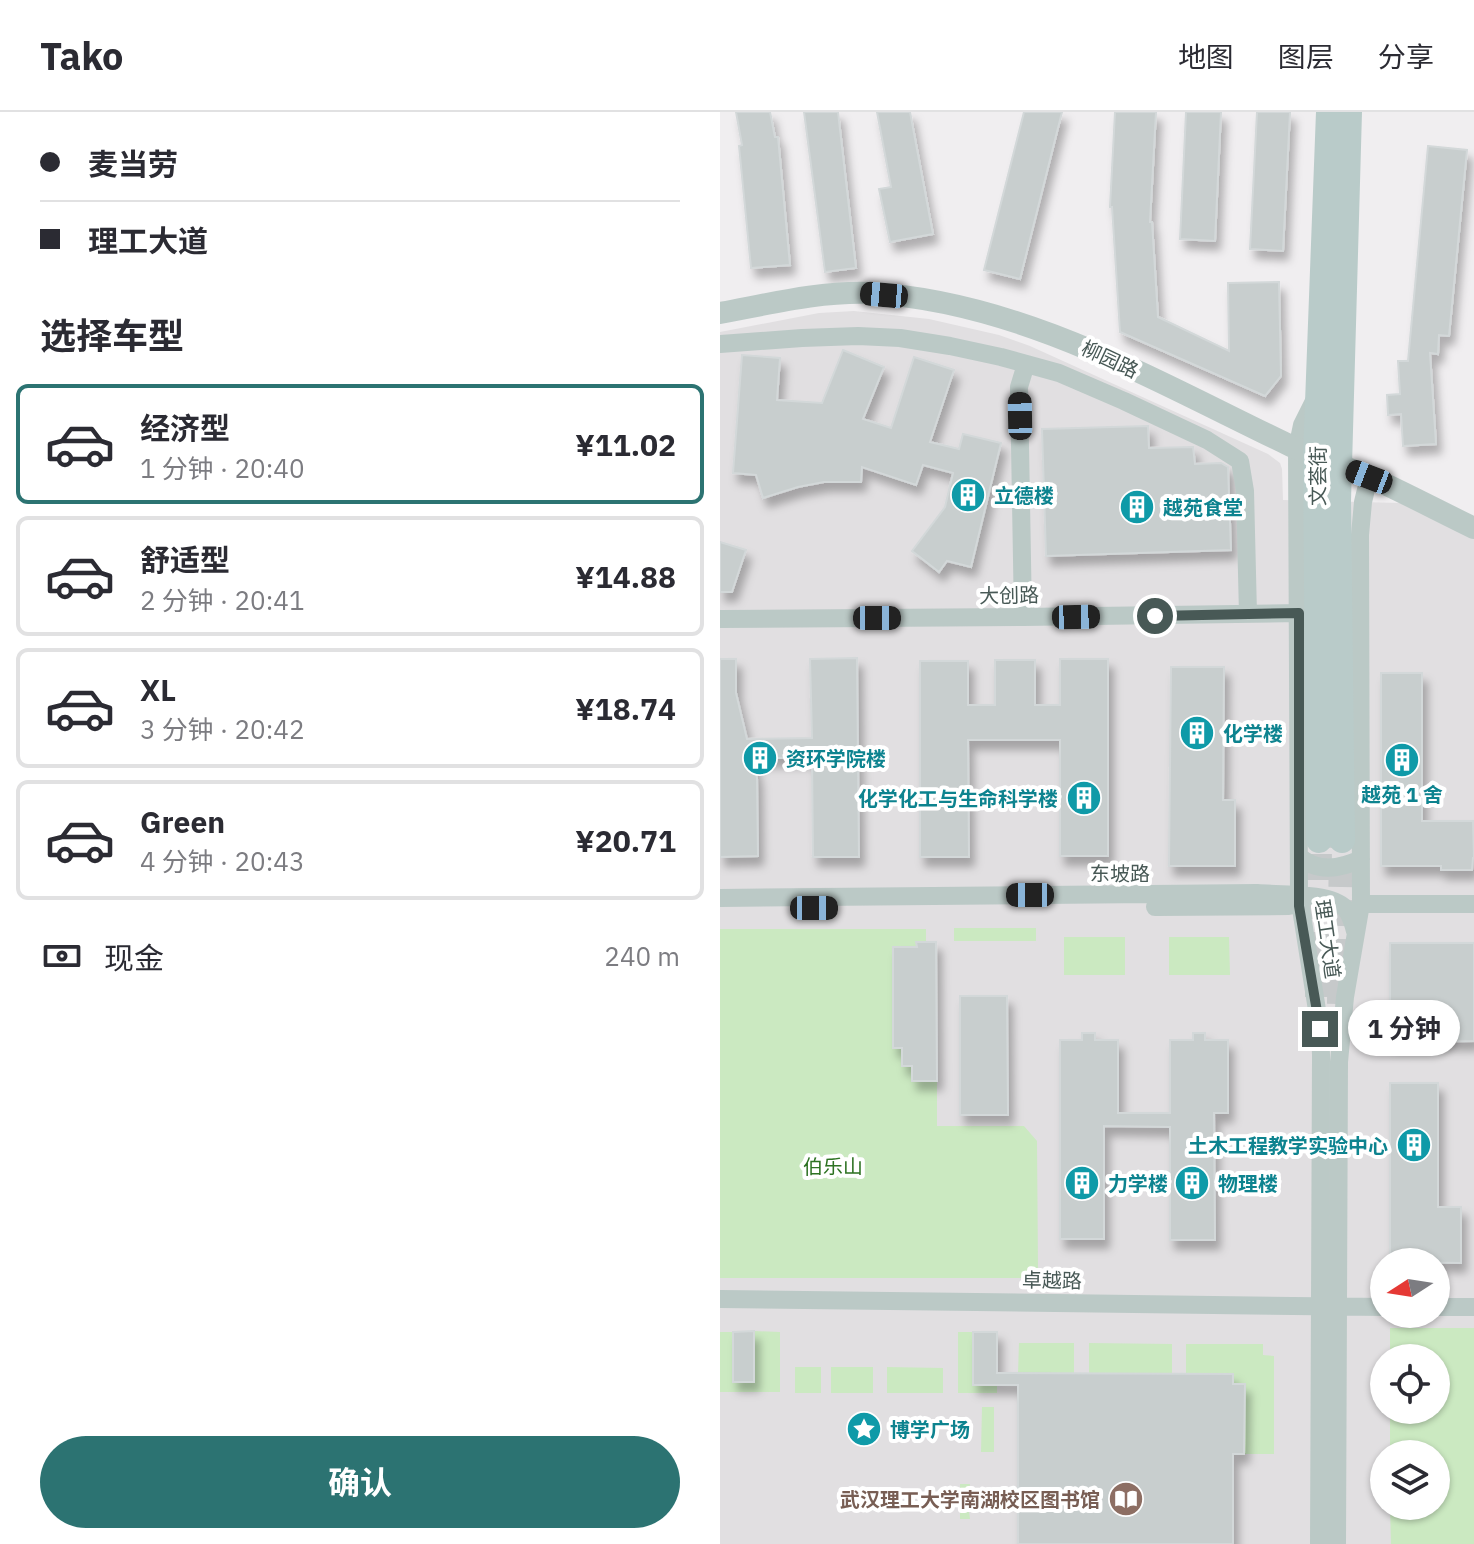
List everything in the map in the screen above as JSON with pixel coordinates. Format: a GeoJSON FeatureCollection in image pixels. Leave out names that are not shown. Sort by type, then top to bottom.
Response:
{"type":"FeatureCollection","features":[{"type":"Feature","properties":{"kind":"main road","name":"文荟街"},"geometry":{"type":"LineString","coordinates":[[1320,845],[1317,457],[1329,112]]}},
{"type":"Feature","properties":{"kind":"main road","name":"文荟街"},"geometry":{"type":"LineString","coordinates":[[1317,457],[1349,112]]}},
{"type":"Feature","properties":{"kind":"street","name":"柳园路"},"geometry":{"type":"LineString","coordinates":[[720,313],[793,299],[867,293],[949,303],[1078,344],[1474,528]]}},
{"type":"Feature","properties":{"kind":"street"},"geometry":{"type":"LineString","coordinates":[[720,344],[877,336],[950,346],[1059,373],[1207,440],[1240,461],[1245,491],[1248,614]]}},
{"type":"Feature","properties":{"kind":"street"},"geometry":{"type":"LineString","coordinates":[[1023,617],[1019,387],[1026,364]]}},
{"type":"Feature","properties":{"kind":"street","name":"理工大道"},"geometry":{"type":"LineString","coordinates":[[1317,457],[1299,613],[1320,845],[1299,901],[1320,1029],[1337,1544]]}},
{"type":"Feature","properties":{"kind":"street","name":"理工大道"},"geometry":{"type":"LineString","coordinates":[[1319,1544],[1339,1062],[1345,997],[1361,904],[1360,535],[1369,477]]}},
{"type":"Feature","properties":{"kind":"street","name":"大创路"},"geometry":{"type":"LineString","coordinates":[[720,619],[1299,613]]}},
{"type":"Feature","properties":{"kind":"street"},"geometry":{"type":"LineString","coordinates":[[1320,845],[1309,864],[1329,868],[1361,859]]}},
{"type":"Feature","properties":{"kind":"street","name":"东坡路"},"geometry":{"type":"LineString","coordinates":[[720,898],[1257,893],[1299,901]]}},
{"type":"Feature","properties":{"kind":"street","name":"东坡路"},"geometry":{"type":"LineString","coordinates":[[720,908],[1327,899],[1340,904],[1349,914],[1356,934]]}},
{"type":"Feature","properties":{"kind":"street"},"geometry":{"type":"LineString","coordinates":[[1361,904],[1474,904]]}},
{"type":"Feature","properties":{"kind":"street","name":"卓越路"},"geometry":{"type":"LineString","coordinates":[[720,1299],[1370,1307]]}},
{"type":"Feature","properties":{"kind":"street"},"geometry":{"type":"LineString","coordinates":[[1450,1307],[1474,1307]]}},
{"type":"Feature","properties":{"kind":"shaded area"},"geometry":{"type":"Polygon","coordinates":[[[854,311],[929,319],[999,335],[1030,346],[1268,454],[1280,463],[1282,469],[1283,500],[1400,503],[1474,536],[1474,1544],[720,1544],[720,332],[819,313],[854,311]]]}},
{"type":"Feature","properties":{"kind":"green space"},"geometry":{"type":"Polygon","coordinates":[[[954,928],[1036,928],[1036,941],[954,941],[954,928]]]}},
{"type":"Feature","properties":{"kind":"green space","name":"伯乐山"},"geometry":{"type":"Polygon","coordinates":[[[720,929],[926,929],[926,942],[917,942],[917,947],[893,948],[893,1048],[902,1048],[902,1066],[912,1066],[913,1081],[937,1081],[937,1126],[1024,1126],[1037,1141],[1038,1268],[1024,1278],[720,1278],[720,929]]]}},
{"type":"Feature","properties":{"kind":"green space"},"geometry":{"type":"Polygon","coordinates":[[[1064,937],[1125,937],[1125,975],[1064,975],[1064,937]]]}},
{"type":"Feature","properties":{"kind":"green space"},"geometry":{"type":"Polygon","coordinates":[[[1169,937],[1229,937],[1230,975],[1169,975],[1169,937]]]}},
{"type":"Feature","properties":{"kind":"green space"},"geometry":{"type":"Polygon","coordinates":[[[1390,1328],[1474,1328],[1474,1544],[1391,1544],[1390,1520],[1450,1520],[1450,1440],[1390,1440],[1390,1424],[1450,1424],[1450,1344],[1390,1344],[1390,1328]]]}},
{"type":"Feature","properties":{"kind":"green space"},"geometry":{"type":"Polygon","coordinates":[[[754,1331],[780,1332],[780,1392],[720,1392],[720,1332],[733,1332],[733,1381],[754,1331]]]}},
{"type":"Feature","properties":{"kind":"green space"},"geometry":{"type":"Polygon","coordinates":[[[958,1332],[973,1332],[973,1385],[997,1385],[997,1393],[958,1393],[958,1332]]]}},
{"type":"Feature","properties":{"kind":"green space"},"geometry":{"type":"Polygon","coordinates":[[[1019,1343],[1074,1343],[1074,1373],[1018,1373],[1019,1343]]]}},
{"type":"Feature","properties":{"kind":"green space"},"geometry":{"type":"Polygon","coordinates":[[[1089,1343],[1172,1344],[1172,1373],[1089,1373],[1089,1343]]]}},
{"type":"Feature","properties":{"kind":"green space"},"geometry":{"type":"Polygon","coordinates":[[[1186,1344],[1263,1344],[1263,1355],[1274,1356],[1274,1454],[1244,1454],[1244,1384],[1233,1384],[1233,1374],[1186,1373],[1186,1344]]]}},
{"type":"Feature","properties":{"kind":"green space"},"geometry":{"type":"Polygon","coordinates":[[[795,1367],[821,1367],[821,1393],[795,1393],[795,1367]]]}},
{"type":"Feature","properties":{"kind":"green space"},"geometry":{"type":"Polygon","coordinates":[[[831,1367],[873,1367],[873,1393],[831,1393],[831,1367]]]}},
{"type":"Feature","properties":{"kind":"green space"},"geometry":{"type":"Polygon","coordinates":[[[887,1367],[943,1368],[943,1393],[887,1393],[887,1367]]]}},
{"type":"Feature","properties":{"kind":"green space"},"geometry":{"type":"Polygon","coordinates":[[[982,1407],[994,1407],[994,1452],[981,1452],[982,1407]]]}},
{"type":"Feature","properties":{"kind":"green space"},"geometry":{"type":"Polygon","coordinates":[[[960,1484],[970,1484],[970,1519],[960,1519],[960,1484]]]}},
{"type":"Feature","properties":{"kind":"building"},"geometry":{"type":"Polygon","coordinates":[[[736,112],[770,112],[775,137],[778,137],[790,265],[751,268],[739,146],[742,145],[736,112]]]}},
{"type":"Feature","properties":{"kind":"building"},"geometry":{"type":"Polygon","coordinates":[[[804,112],[838,112],[856,268],[825,272],[804,112]]]}},
{"type":"Feature","properties":{"kind":"building"},"geometry":{"type":"Polygon","coordinates":[[[877,112],[910,112],[933,234],[890,242],[879,189],[891,187],[877,112]]]}},
{"type":"Feature","properties":{"kind":"building"},"geometry":{"type":"Polygon","coordinates":[[[1024,112],[1062,112],[1020,279],[984,270],[1024,112]]]}},
{"type":"Feature","properties":{"kind":"building"},"geometry":{"type":"Polygon","coordinates":[[[1115,112],[1156,112],[1150,222],[1158,317],[1229,351],[1228,283],[1279,282],[1281,376],[1265,396],[1120,332],[1110,207],[1115,112]]]}},
{"type":"Feature","properties":{"kind":"building"},"geometry":{"type":"Polygon","coordinates":[[[1186,112],[1221,112],[1215,241],[1180,239],[1186,112]]]}},
{"type":"Feature","properties":{"kind":"building"},"geometry":{"type":"Polygon","coordinates":[[[1257,112],[1290,112],[1283,251],[1250,249],[1257,112]]]}},
{"type":"Feature","properties":{"kind":"building"},"geometry":{"type":"Polygon","coordinates":[[[1428,146],[1467,150],[1449,336],[1439,335],[1438,354],[1430,353],[1436,444],[1403,446],[1401,414],[1388,415],[1387,395],[1400,394],[1398,361],[1408,361],[1428,146]]]}},
{"type":"Feature","properties":{"kind":"building"},"geometry":{"type":"Polygon","coordinates":[[[843,350],[884,367],[863,419],[891,428],[914,357],[954,370],[930,442],[959,449],[963,434],[1001,443],[971,567],[947,561],[939,572],[912,551],[945,507],[953,473],[923,465],[916,485],[862,467],[861,482],[824,482],[763,498],[756,475],[733,473],[742,355],[780,358],[777,400],[822,403],[843,350]]]}},
{"type":"Feature","properties":{"kind":"building","name":"越苑食堂"},"geometry":{"type":"Polygon","coordinates":[[[1148,426],[1149,448],[1193,447],[1195,464],[1221,463],[1228,467],[1231,550],[1046,556],[1042,429],[1148,426]]]}},
{"type":"Feature","properties":{"kind":"building"},"geometry":{"type":"Polygon","coordinates":[[[720,542],[746,550],[732,592],[720,592],[720,542]]]}},
{"type":"Feature","properties":{"kind":"building","name":"资环学院楼"},"geometry":{"type":"Polygon","coordinates":[[[857,658],[859,857],[813,857],[812,758],[752,758],[757,778],[758,856],[720,857],[720,659],[736,659],[736,693],[747,739],[812,738],[810,659],[857,658]]]}},
{"type":"Feature","properties":{"kind":"building","name":"化学化工与生命科学楼"},"geometry":{"type":"Polygon","coordinates":[[[1060,659],[1108,659],[1108,856],[1060,856],[1060,740],[968,740],[969,857],[920,857],[920,661],[968,661],[968,705],[995,705],[995,660],[1035,660],[1035,705],[1060,705],[1060,659]]]}},
{"type":"Feature","properties":{"kind":"building","name":"化学楼"},"geometry":{"type":"Polygon","coordinates":[[[1171,667],[1224,667],[1223,800],[1235,800],[1235,866],[1169,866],[1171,667]]]}},
{"type":"Feature","properties":{"kind":"building","name":"越苑 1 舍"},"geometry":{"type":"Polygon","coordinates":[[[1381,673],[1422,673],[1422,821],[1473,821],[1472,870],[1441,870],[1441,866],[1381,866],[1381,673]]]}},
{"type":"Feature","properties":{"kind":"building"},"geometry":{"type":"Polygon","coordinates":[[[916,942],[936,942],[937,1081],[912,1081],[912,1066],[902,1066],[902,1048],[893,1048],[893,947],[917,947],[916,942]]]}},
{"type":"Feature","properties":{"kind":"building"},"geometry":{"type":"Polygon","coordinates":[[[1390,943],[1474,943],[1474,1041],[1390,1042],[1390,943]]]}},
{"type":"Feature","properties":{"kind":"building"},"geometry":{"type":"Polygon","coordinates":[[[960,996],[1007,996],[1008,1115],[960,1115],[960,996]]]}},
{"type":"Feature","properties":{"kind":"building"},"geometry":{"type":"Polygon","coordinates":[[[1082,1033],[1095,1033],[1095,1040],[1118,1040],[1118,1113],[1170,1113],[1170,1040],[1193,1040],[1193,1033],[1205,1033],[1205,1040],[1228,1040],[1228,1113],[1214,1113],[1215,1240],[1170,1240],[1170,1127],[1104,1126],[1104,1239],[1060,1239],[1060,1040],[1082,1040],[1082,1033]]]}},
{"type":"Feature","properties":{"kind":"building","name":"土木工程教学实验中心"},"geometry":{"type":"Polygon","coordinates":[[[1390,1083],[1438,1083],[1438,1207],[1461,1207],[1461,1263],[1450,1263],[1450,1248],[1390,1248],[1390,1083]]]}},
{"type":"Feature","properties":{"kind":"building"},"geometry":{"type":"Polygon","coordinates":[[[754,1331],[754,1382],[733,1382],[733,1332],[754,1331]]]}},
{"type":"Feature","properties":{"kind":"building","name":"武汉理工大学南湖校区图书馆"},"geometry":{"type":"Polygon","coordinates":[[[973,1332],[997,1332],[997,1373],[1233,1374],[1233,1384],[1245,1384],[1244,1454],[1233,1454],[1233,1544],[1018,1544],[1018,1385],[973,1385],[973,1332]]]}},
{"type":"Feature","properties":{"kind":"tunnel"},"geometry":{"type":"LineString","coordinates":[[1318,997],[1319,840]]}},
{"type":"Feature","properties":{"kind":"tunnel"},"geometry":{"type":"LineString","coordinates":[[1340,1004],[1342,840]]}},
{"type":"Feature","properties":{"kind":"place","name":"立德楼"},"geometry":{"type":"Point","coordinates":[968,495]}},
{"type":"Feature","properties":{"kind":"place","name":"越苑食堂"},"geometry":{"type":"Point","coordinates":[1137,507]}},
{"type":"Feature","properties":{"kind":"place","name":"化学楼"},"geometry":{"type":"Point","coordinates":[1197,733]}},
{"type":"Feature","properties":{"kind":"place","name":"资环学院楼"},"geometry":{"type":"Point","coordinates":[760,758]}},
{"type":"Feature","properties":{"kind":"place","name":"越苑 1 舍"},"geometry":{"type":"Point","coordinates":[1402,760]}},
{"type":"Feature","properties":{"kind":"place","name":"化学化工与生命科学楼"},"geometry":{"type":"Point","coordinates":[1084,798]}},
{"type":"Feature","properties":{"kind":"place","name":"土木工程教学实验中心"},"geometry":{"type":"Point","coordinates":[1414,1145]}},
{"type":"Feature","properties":{"kind":"place","name":"力学楼"},"geometry":{"type":"Point","coordinates":[1082,1183]}},
{"type":"Feature","properties":{"kind":"place","name":"物理楼"},"geometry":{"type":"Point","coordinates":[1192,1183]}},
{"type":"Feature","properties":{"kind":"place","name":"博学广场"},"geometry":{"type":"Point","coordinates":[864,1429]}},
{"type":"Feature","properties":{"kind":"place","name":"武汉理工大学南湖校区图书馆"},"geometry":{"type":"Point","coordinates":[1126,1499]}},
{"type":"Feature","properties":{"kind":"route"},"geometry":{"type":"LineString","coordinates":[[1155,616],[1299,613],[1299,906],[1320,1029]]}}]}
